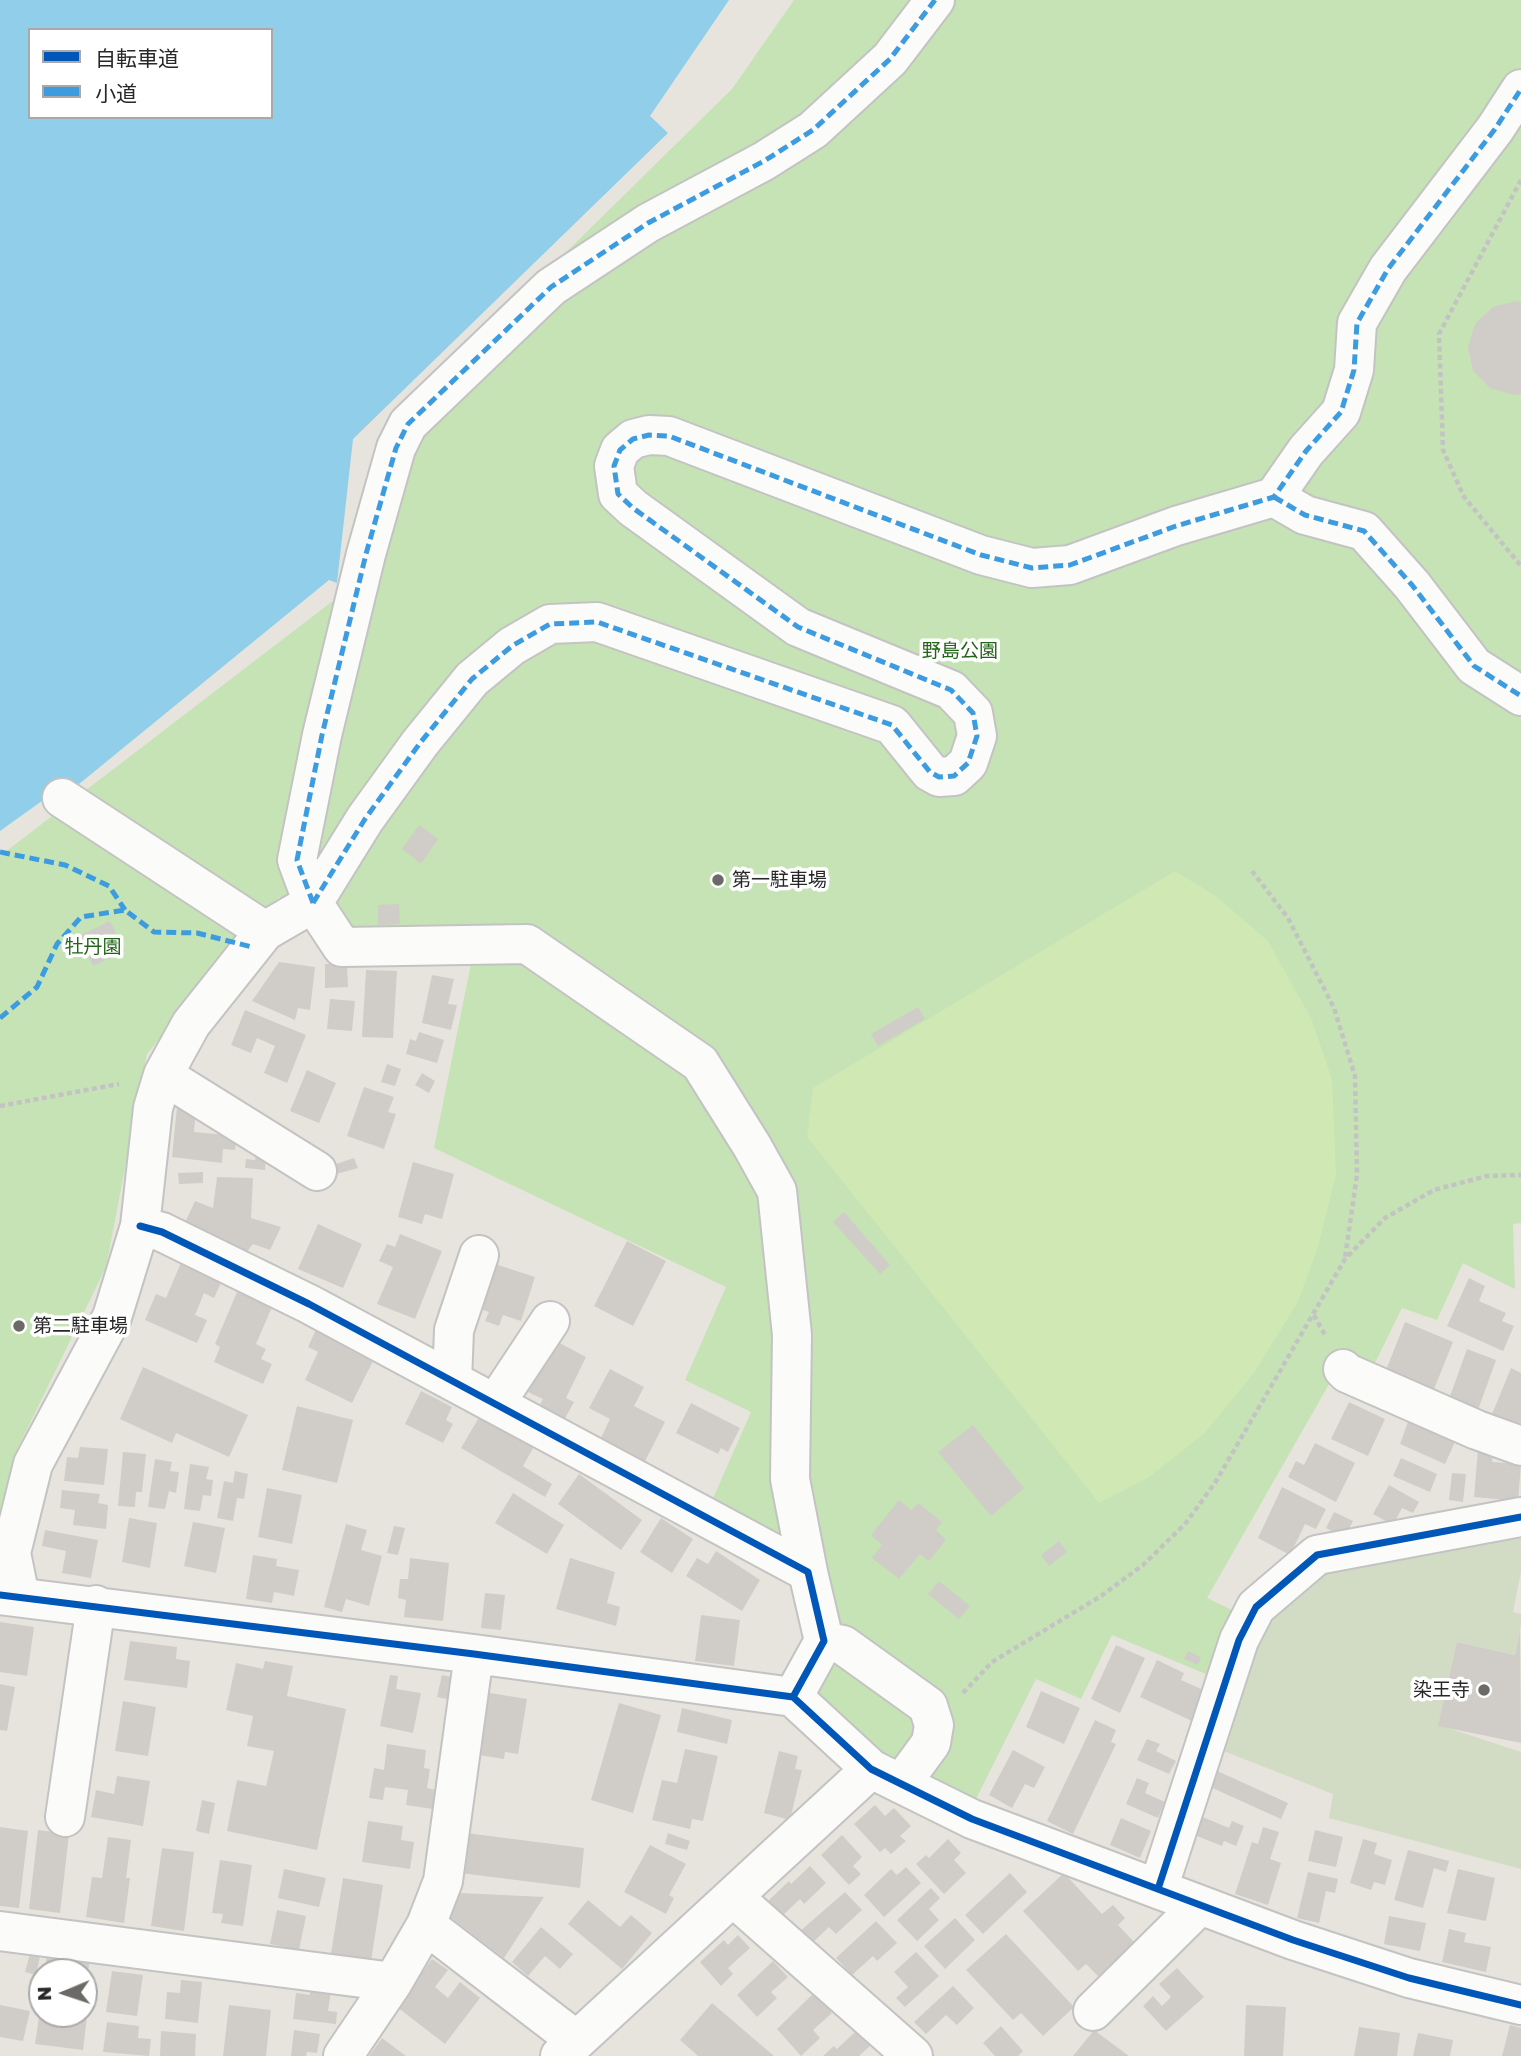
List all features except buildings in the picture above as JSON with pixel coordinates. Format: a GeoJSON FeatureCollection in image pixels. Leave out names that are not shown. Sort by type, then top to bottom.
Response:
{"type":"FeatureCollection","features":[{"type":"Feature","properties":{"kind":"street"},"geometry":{"type":"LineString","coordinates":[[793,1697],[824,1641],[790,1479],[792,1335],[777,1191],[752,1146],[700,1063],[527,944],[342,947],[313,903],[298,860],[321,735],[366,554],[396,448],[408,424],[551,287],[648,223],[764,161],[813,130],[890,59],[934,0]]}},
{"type":"Feature","properties":{"kind":"street"},"geometry":{"type":"LineString","coordinates":[[1521,89],[1495,129],[1388,269],[1357,323],[1354,370],[1341,412],[1306,451],[1274,497],[1176,526],[1070,565],[1032,568],[981,555],[668,436],[649,435],[633,439],[620,450],[614,466],[618,494],[644,516],[798,627],[951,690],[973,713],[976,736],[968,764],[954,776],[939,777],[930,772],[892,724],[597,622],[550,624],[512,646],[472,680],[419,743],[365,819],[313,903],[265,932],[191,1024],[163,1075],[153,1108],[139,1226],[112,1317],[33,1464],[11,1553],[10,1596],[793,1697],[886,1777],[972,1819],[1199,1906],[1409,1978],[1521,2005]]}},
{"type":"Feature","properties":{"kind":"street"},"geometry":{"type":"LineString","coordinates":[[1274,497],[1305,514],[1364,531],[1412,585],[1474,666],[1521,696]]}},
{"type":"Feature","properties":{"kind":"street"},"geometry":{"type":"LineString","coordinates":[[62,798],[265,932]]}},
{"type":"Feature","properties":{"kind":"street"},"geometry":{"type":"LineString","coordinates":[[163,1075],[317,1171]]}},
{"type":"Feature","properties":{"kind":"street"},"geometry":{"type":"LineString","coordinates":[[139,1226],[162,1232],[309,1304],[808,1572]]}},
{"type":"Feature","properties":{"kind":"street"},"geometry":{"type":"LineString","coordinates":[[452,1381],[454,1330],[479,1255]]}},
{"type":"Feature","properties":{"kind":"street"},"geometry":{"type":"LineString","coordinates":[[495,1404],[550,1321]]}},
{"type":"Feature","properties":{"kind":"street"},"geometry":{"type":"LineString","coordinates":[[1343,1369],[1521,1447]]}},
{"type":"Feature","properties":{"kind":"street"},"geometry":{"type":"LineString","coordinates":[[1158,1889],[1239,1640],[1256,1607],[1317,1555],[1521,1517]]}},
{"type":"Feature","properties":{"kind":"street"},"geometry":{"type":"LineString","coordinates":[[65,1817],[96,1605]]}},
{"type":"Feature","properties":{"kind":"street"},"geometry":{"type":"LineString","coordinates":[[426,1925],[568,2048],[733,1897],[931,1742],[934,1725],[928,1706],[843,1645],[824,1641]]}},
{"type":"Feature","properties":{"kind":"street"},"geometry":{"type":"LineString","coordinates":[[343,2056],[393,1982],[426,1925],[443,1881],[474,1654]]}},
{"type":"Feature","properties":{"kind":"street"},"geometry":{"type":"LineString","coordinates":[[733,1897],[913,2056]]}},
{"type":"Feature","properties":{"kind":"street"},"geometry":{"type":"LineString","coordinates":[[1093,2011],[1199,1906]]}},
{"type":"Feature","properties":{"kind":"street"},"geometry":{"type":"LineString","coordinates":[[0,1931],[393,1982]]}},
{"type":"Feature","properties":{"kind":"path"},"geometry":{"type":"LineString","coordinates":[[1521,180],[1439,334],[1443,450],[1464,497],[1521,566]]}},
{"type":"Feature","properties":{"kind":"path"},"geometry":{"type":"LineString","coordinates":[[1252,871],[1288,918],[1334,1008],[1354,1076],[1357,1175],[1345,1259]]}},
{"type":"Feature","properties":{"kind":"path"},"geometry":{"type":"LineString","coordinates":[[0,1107],[163,1075]]}},
{"type":"Feature","properties":{"kind":"path"},"geometry":{"type":"LineString","coordinates":[[934,1725],[992,1662],[1101,1596],[1143,1565],[1185,1524],[1215,1483],[1345,1259],[1385,1218],[1434,1190],[1487,1176],[1521,1175]]}},
{"type":"Feature","properties":{"kind":"green space","name":"野島公園"},"geometry":{"type":"Polygon","coordinates":[[[794,0],[1521,0],[1521,1223],[1513,1224],[1515,1289],[1463,1263],[1437,1320],[1402,1308],[1369,1375],[1336,1372],[1207,1598],[1234,1611],[1213,1677],[1112,1635],[1081,1699],[1036,1679],[974,1803],[880,1756],[814,1690],[814,1560],[710,1505],[751,1412],[685,1380],[726,1287],[434,1148],[477,934],[351,937],[279,897],[147,1054],[106,1267],[13,1458],[0,1519],[0,856],[338,597],[377,438],[732,89],[794,0]]]}},
{"type":"Feature","properties":{"kind":"green space"},"geometry":{"type":"Polygon","coordinates":[[[1175,871],[1216,896],[1268,941],[1311,1018],[1332,1079],[1336,1175],[1318,1247],[1298,1302],[1254,1373],[1204,1434],[1149,1477],[1099,1503],[807,1137],[813,1088],[1175,871]]]}},
{"type":"Feature","properties":{"kind":"green space"},"geometry":{"type":"Polygon","coordinates":[[[1521,1530],[1521,1572],[1513,1612],[1521,1614],[1521,1624],[1515,1655],[1457,1642],[1439,1725],[1521,1752],[1521,1869],[1329,1818],[1333,1794],[1221,1750],[1254,1629],[1314,1571],[1521,1530]]]}},
{"type":"Feature","properties":{"kind":"water"},"geometry":{"type":"Polygon","coordinates":[[[0,0],[729,0],[650,116],[668,133],[353,439],[337,583],[329,580],[68,793],[60,788],[0,831],[0,0]]]}},
{"type":"Feature","properties":{"kind":"marked path"},"geometry":{"type":"LineString","coordinates":[[313,903],[297,860],[322,735],[366,554],[396,448],[408,424],[551,287],[648,223],[764,161],[813,130],[890,59],[935,0]]}},
{"type":"Feature","properties":{"kind":"marked path"},"geometry":{"type":"LineString","coordinates":[[313,903],[365,819],[420,743],[472,679],[512,646],[550,624],[597,622],[892,725],[930,772],[939,777],[954,776],[968,763],[977,736],[973,713],[951,690],[798,627],[633,508],[618,494],[614,466],[620,450],[633,439],[649,435],[669,436],[981,555],[1032,568],[1070,565],[1176,526],[1274,497],[1306,451],[1341,412],[1354,370],[1357,323],[1388,269],[1495,129],[1521,89]]}},
{"type":"Feature","properties":{"kind":"marked path"},"geometry":{"type":"LineString","coordinates":[[1274,497],[1305,515],[1364,531],[1412,585],[1474,666],[1521,696]]}},
{"type":"Feature","properties":{"kind":"marked path"},"geometry":{"type":"LineString","coordinates":[[0,852],[65,865],[109,886],[125,910]]}},
{"type":"Feature","properties":{"kind":"marked path"},"geometry":{"type":"LineString","coordinates":[[0,1018],[37,987],[57,944],[81,917],[125,910],[154,932],[197,933],[252,947]]}},
{"type":"Feature","properties":{"kind":"cycle path"},"geometry":{"type":"LineString","coordinates":[[140,1226],[162,1232],[309,1304],[808,1572],[824,1641],[793,1697]]}},
{"type":"Feature","properties":{"kind":"cycle path"},"geometry":{"type":"LineString","coordinates":[[1158,1889],[1239,1640],[1256,1607],[1317,1555],[1521,1517]]}},
{"type":"Feature","properties":{"kind":"cycle path"},"geometry":{"type":"LineString","coordinates":[[0,1595],[793,1697],[871,1769],[972,1819],[1293,1940],[1409,1978],[1521,2005]]}},
{"type":"Feature","properties":{"kind":"place","name":"第一駐車場"},"geometry":{"type":"Point","coordinates":[718,880]}},
{"type":"Feature","properties":{"kind":"place","name":"第二駐車場"},"geometry":{"type":"Point","coordinates":[19,1326]}},
{"type":"Feature","properties":{"kind":"place","name":"染王寺"},"geometry":{"type":"Point","coordinates":[1484,1690]}},
{"type":"Feature","properties":{"kind":"park label","name":"牡丹園"},"geometry":{"type":"Point","coordinates":[93,947]}}]}
